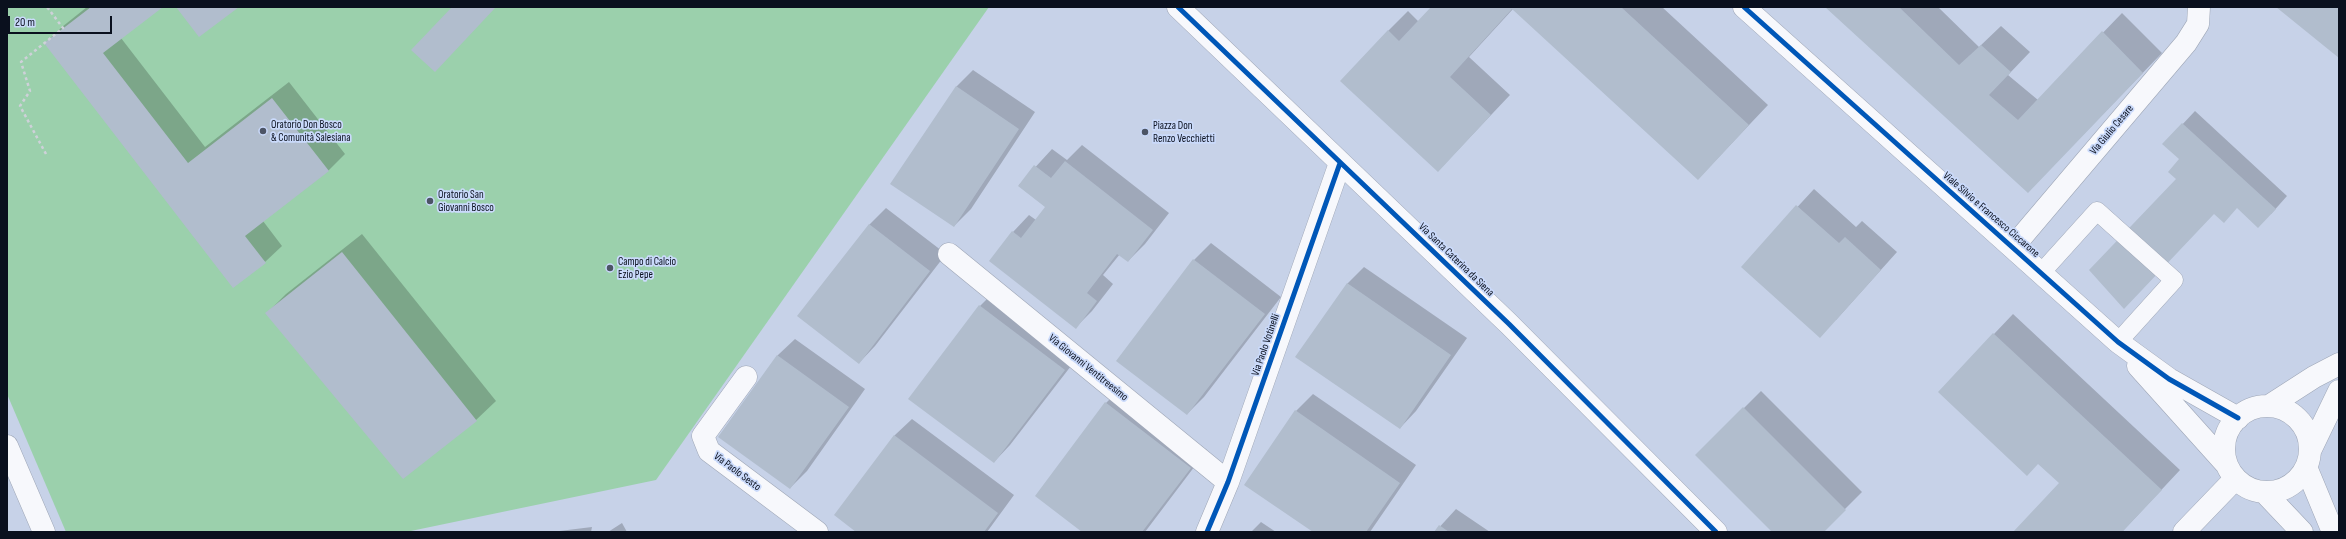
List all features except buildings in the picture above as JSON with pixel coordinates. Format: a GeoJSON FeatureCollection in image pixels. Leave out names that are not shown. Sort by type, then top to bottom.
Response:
{"type":"FeatureCollection","features":[{"type":"Feature","properties":{"kind":"street","name":"Via Santa Caterina da Siena"},"geometry":{"type":"LineString","coordinates":[[1178,7],[1340,164],[1509,324],[1716,532]]}},
{"type":"Feature","properties":{"kind":"street","name":"Viale Silvio e Francesco Ciccarone"},"geometry":{"type":"LineString","coordinates":[[1744,7],[1885,135],[2118,342],[2169,379],[2238,418]]}},
{"type":"Feature","properties":{"kind":"street","name":"Via Giulio Cesare"},"geometry":{"type":"LineString","coordinates":[[2012,247],[2186,43],[2198,24],[2199,7]]}},
{"type":"Feature","properties":{"kind":"street","name":"Via Paolo Votinelli"},"geometry":{"type":"LineString","coordinates":[[1207,532],[1228,482],[1340,164]]}},
{"type":"Feature","properties":{"kind":"street","name":"Via Giovanni Ventitreesimo"},"geometry":{"type":"LineString","coordinates":[[949,254],[1228,482]]}},
{"type":"Feature","properties":{"kind":"street","name":"Viale Silvio e Francesco Ciccarone"},"geometry":{"type":"LineString","coordinates":[[2118,342],[2158,390],[2231,472]]}},
{"type":"Feature","properties":{"kind":"street"},"geometry":{"type":"LineString","coordinates":[[2339,364],[2314,377],[2269,406],[2252,409],[2238,418],[2230,428],[2225,439],[2224,452],[2231,472],[2244,486],[2265,492],[2278,491],[2289,486],[2299,478],[2339,391]]}},
{"type":"Feature","properties":{"kind":"street","name":"Via Paolo Sesto"},"geometry":{"type":"LineString","coordinates":[[746,377],[703,436],[709,451],[817,532]]}},
{"type":"Feature","properties":{"kind":"street"},"geometry":{"type":"LineString","coordinates":[[2269,406],[2288,412],[2303,425],[2309,438],[2308,459],[2332,532]]}},
{"type":"Feature","properties":{"kind":"street"},"geometry":{"type":"LineString","coordinates":[[7,446],[44,532]]}},
{"type":"Feature","properties":{"kind":"street"},"geometry":{"type":"LineString","coordinates":[[2184,532],[2231,472]]}},
{"type":"Feature","properties":{"kind":"street"},"geometry":{"type":"LineString","coordinates":[[2265,492],[2302,532]]}},
{"type":"Feature","properties":{"kind":"lane"},"geometry":{"type":"LineString","coordinates":[[2041,272],[2097,211],[2174,280],[2118,342]]}},
{"type":"Feature","properties":{"kind":"path"},"geometry":{"type":"LineString","coordinates":[[46,154],[20,106],[30,91],[21,62],[63,28],[47,7]]}},
{"type":"Feature","properties":{"kind":"green space","name":"Oratorio San Giovanni Bosco"},"geometry":{"type":"Polygon","coordinates":[[[7,7],[989,7],[656,480],[406,532],[66,532],[7,394],[7,7]]]}},
{"type":"Feature","properties":{"kind":"cycle path"},"geometry":{"type":"LineString","coordinates":[[1178,7],[1509,324],[1716,532]]}},
{"type":"Feature","properties":{"kind":"cycle path"},"geometry":{"type":"LineString","coordinates":[[1744,7],[2118,342],[2169,379],[2238,418]]}},
{"type":"Feature","properties":{"kind":"cycle path"},"geometry":{"type":"LineString","coordinates":[[1207,532],[1228,482],[1340,163]]}},
{"type":"Feature","properties":{"kind":"place","name":"Oratorio Don Bosco & Comunità Salesiana"},"geometry":{"type":"Point","coordinates":[263,131]}},
{"type":"Feature","properties":{"kind":"place","name":"Piazza Don Renzo Vecchietti"},"geometry":{"type":"Point","coordinates":[1145,132]}},
{"type":"Feature","properties":{"kind":"place","name":"Oratorio San Giovanni Bosco"},"geometry":{"type":"Point","coordinates":[430,201]}},
{"type":"Feature","properties":{"kind":"place","name":"Campo di Calcio Ezio Pepe"},"geometry":{"type":"Point","coordinates":[610,268]}}]}
